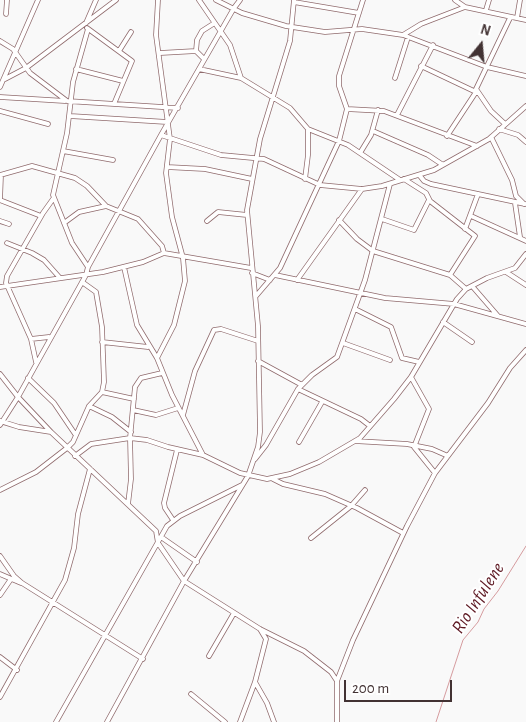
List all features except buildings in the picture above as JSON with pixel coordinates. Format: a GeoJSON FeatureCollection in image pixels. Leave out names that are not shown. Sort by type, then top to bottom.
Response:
{"type":"FeatureCollection","features":[{"type":"Feature","properties":{"kind":"street"},"geometry":{"type":"LineString","coordinates":[[6,14],[7,0]]}},
{"type":"Feature","properties":{"kind":"street"},"geometry":{"type":"LineString","coordinates":[[0,88],[38,0]]}},
{"type":"Feature","properties":{"kind":"street"},"geometry":{"type":"LineString","coordinates":[[85,24],[96,0]]}},
{"type":"Feature","properties":{"kind":"street"},"geometry":{"type":"LineString","coordinates":[[5,78],[26,68],[116,0]]}},
{"type":"Feature","properties":{"kind":"street"},"geometry":{"type":"LineString","coordinates":[[157,358],[174,325],[185,283],[183,258],[172,217],[166,167],[170,139],[160,53],[156,35],[158,0]]}},
{"type":"Feature","properties":{"kind":"street"},"geometry":{"type":"LineString","coordinates":[[198,0],[213,24],[230,45],[241,78]]}},
{"type":"Feature","properties":{"kind":"street"},"geometry":{"type":"LineString","coordinates":[[216,0],[242,13]]}},
{"type":"Feature","properties":{"kind":"street"},"geometry":{"type":"LineString","coordinates":[[51,432],[1,422],[18,397],[198,69],[240,0]]}},
{"type":"Feature","properties":{"kind":"street"},"geometry":{"type":"LineString","coordinates":[[256,296],[275,275],[320,185],[339,141],[347,109],[339,86],[339,76],[362,0]]}},
{"type":"Feature","properties":{"kind":"street"},"geometry":{"type":"LineString","coordinates":[[455,0],[464,7],[486,10],[510,18],[526,20]]}},
{"type":"Feature","properties":{"kind":"street"},"geometry":{"type":"LineString","coordinates":[[486,10],[488,0]]}},
{"type":"Feature","properties":{"kind":"street"},"geometry":{"type":"LineString","coordinates":[[517,18],[520,0]]}},
{"type":"Feature","properties":{"kind":"street"},"geometry":{"type":"LineString","coordinates":[[107,722],[184,581],[248,476],[258,447],[260,432],[256,296],[247,214],[255,158],[272,96],[285,60],[292,27],[294,1],[359,13]]}},
{"type":"Feature","properties":{"kind":"street"},"geometry":{"type":"LineString","coordinates":[[403,35],[416,27],[464,7]]}},
{"type":"Feature","properties":{"kind":"street"},"geometry":{"type":"LineString","coordinates":[[231,12],[242,13],[292,27],[325,32],[362,29],[403,35],[487,67],[526,76]]}},
{"type":"Feature","properties":{"kind":"street"},"geometry":{"type":"LineString","coordinates":[[447,136],[476,92],[510,18]]}},
{"type":"Feature","properties":{"kind":"street"},"geometry":{"type":"LineString","coordinates":[[85,24],[88,29],[132,61],[114,104]]}},
{"type":"Feature","properties":{"kind":"street"},"geometry":{"type":"LineString","coordinates":[[196,51],[199,35],[213,24]]}},
{"type":"Feature","properties":{"kind":"street"},"geometry":{"type":"LineString","coordinates":[[88,29],[68,101],[70,116],[53,190],[54,199],[75,249],[88,267]]}},
{"type":"Feature","properties":{"kind":"street"},"geometry":{"type":"LineString","coordinates":[[119,51],[131,32]]}},
{"type":"Feature","properties":{"kind":"street"},"geometry":{"type":"LineString","coordinates":[[395,78],[408,37]]}},
{"type":"Feature","properties":{"kind":"street"},"geometry":{"type":"LineString","coordinates":[[0,41],[16,52],[26,68],[68,101]]}},
{"type":"Feature","properties":{"kind":"street"},"geometry":{"type":"LineString","coordinates":[[397,115],[433,45]]}},
{"type":"Feature","properties":{"kind":"street"},"geometry":{"type":"LineString","coordinates":[[160,53],[196,51],[204,59]]}},
{"type":"Feature","properties":{"kind":"street"},"geometry":{"type":"LineString","coordinates":[[421,66],[476,92],[505,124]]}},
{"type":"Feature","properties":{"kind":"street"},"geometry":{"type":"LineString","coordinates":[[76,69],[124,81]]}},
{"type":"Feature","properties":{"kind":"street"},"geometry":{"type":"LineString","coordinates":[[198,69],[241,78],[272,96],[295,113],[308,129],[339,141],[426,193],[429,200],[475,236],[450,276]]}},
{"type":"Feature","properties":{"kind":"street"},"geometry":{"type":"LineString","coordinates":[[0,97],[178,108]]}},
{"type":"Feature","properties":{"kind":"street"},"geometry":{"type":"LineString","coordinates":[[161,135],[221,155],[264,159],[320,185],[362,189],[420,176],[443,165],[491,137],[526,106]]}},
{"type":"Feature","properties":{"kind":"street"},"geometry":{"type":"LineString","coordinates":[[347,109],[378,110],[397,115],[447,136],[477,146]]}},
{"type":"Feature","properties":{"kind":"street"},"geometry":{"type":"LineString","coordinates":[[360,153],[373,131],[378,110]]}},
{"type":"Feature","properties":{"kind":"street"},"geometry":{"type":"LineString","coordinates":[[0,112],[48,124]]}},
{"type":"Feature","properties":{"kind":"street"},"geometry":{"type":"LineString","coordinates":[[70,116],[168,122]]}},
{"type":"Feature","properties":{"kind":"street"},"geometry":{"type":"LineString","coordinates":[[305,179],[308,155],[308,129]]}},
{"type":"Feature","properties":{"kind":"street"},"geometry":{"type":"LineString","coordinates":[[499,129],[518,135],[526,142]]}},
{"type":"Feature","properties":{"kind":"street"},"geometry":{"type":"LineString","coordinates":[[373,131],[428,155],[443,165]]}},
{"type":"Feature","properties":{"kind":"street"},"geometry":{"type":"LineString","coordinates":[[491,137],[512,180],[516,196],[515,203],[520,237]]}},
{"type":"Feature","properties":{"kind":"street"},"geometry":{"type":"LineString","coordinates":[[63,151],[113,160]]}},
{"type":"Feature","properties":{"kind":"street"},"geometry":{"type":"LineString","coordinates":[[41,216],[0,200],[1,175],[32,166],[58,172],[87,186],[106,206],[138,219],[162,246],[164,253]]}},
{"type":"Feature","properties":{"kind":"street"},"geometry":{"type":"LineString","coordinates":[[166,167],[205,169],[252,179]]}},
{"type":"Feature","properties":{"kind":"street"},"geometry":{"type":"LineString","coordinates":[[420,176],[424,181],[431,184],[525,205]]}},
{"type":"Feature","properties":{"kind":"street"},"geometry":{"type":"LineString","coordinates":[[254,461],[263,450],[302,384],[320,369],[335,360],[360,293],[382,219],[390,184]]}},
{"type":"Feature","properties":{"kind":"street"},"geometry":{"type":"LineString","coordinates":[[297,280],[362,189]]}},
{"type":"Feature","properties":{"kind":"street"},"geometry":{"type":"LineString","coordinates":[[466,229],[478,194]]}},
{"type":"Feature","properties":{"kind":"street"},"geometry":{"type":"LineString","coordinates":[[516,196],[525,205]]}},
{"type":"Feature","properties":{"kind":"street"},"geometry":{"type":"LineString","coordinates":[[36,362],[31,339],[7,288],[7,276],[41,216],[54,199]]}},
{"type":"Feature","properties":{"kind":"street"},"geometry":{"type":"LineString","coordinates":[[382,219],[414,230],[429,200]]}},
{"type":"Feature","properties":{"kind":"street"},"geometry":{"type":"LineString","coordinates":[[64,223],[79,212],[106,206]]}},
{"type":"Feature","properties":{"kind":"street"},"geometry":{"type":"LineString","coordinates":[[207,221],[218,212],[247,214]]}},
{"type":"Feature","properties":{"kind":"street"},"geometry":{"type":"LineString","coordinates":[[471,216],[526,241]]}},
{"type":"Feature","properties":{"kind":"street"},"geometry":{"type":"LineString","coordinates":[[339,220],[357,239],[372,251],[450,276],[466,289]]}},
{"type":"Feature","properties":{"kind":"street"},"geometry":{"type":"LineString","coordinates":[[0,221],[9,224]]}},
{"type":"Feature","properties":{"kind":"street"},"geometry":{"type":"LineString","coordinates":[[7,243],[44,260],[60,278]]}},
{"type":"Feature","properties":{"kind":"street"},"geometry":{"type":"LineString","coordinates":[[0,288],[86,275],[124,267],[164,253],[252,271],[270,280]]}},
{"type":"Feature","properties":{"kind":"street"},"geometry":{"type":"LineString","coordinates":[[273,479],[319,462],[355,442],[410,377],[454,304],[466,289],[515,268],[526,254]]}},
{"type":"Feature","properties":{"kind":"street"},"geometry":{"type":"LineString","coordinates":[[124,267],[137,325],[148,347],[157,358],[178,408],[203,455]]}},
{"type":"Feature","properties":{"kind":"street"},"geometry":{"type":"LineString","coordinates":[[506,272],[526,285]]}},
{"type":"Feature","properties":{"kind":"street"},"geometry":{"type":"LineString","coordinates":[[275,275],[398,300],[454,304],[526,324]]}},
{"type":"Feature","properties":{"kind":"street"},"geometry":{"type":"LineString","coordinates":[[0,490],[36,472],[67,448],[90,406],[102,392],[104,382],[102,342],[96,292],[82,282]]}},
{"type":"Feature","properties":{"kind":"street"},"geometry":{"type":"LineString","coordinates":[[472,286],[499,317]]}},
{"type":"Feature","properties":{"kind":"street"},"geometry":{"type":"LineString","coordinates":[[355,308],[391,326],[402,358],[419,362]]}},
{"type":"Feature","properties":{"kind":"street"},"geometry":{"type":"LineString","coordinates":[[443,322],[472,342]]}},
{"type":"Feature","properties":{"kind":"street"},"geometry":{"type":"LineString","coordinates":[[183,415],[195,370],[214,330],[221,329],[258,341]]}},
{"type":"Feature","properties":{"kind":"street"},"geometry":{"type":"LineString","coordinates":[[31,339],[49,338]]}},
{"type":"Feature","properties":{"kind":"street"},"geometry":{"type":"LineString","coordinates":[[102,342],[148,347]]}},
{"type":"Feature","properties":{"kind":"street"},"geometry":{"type":"LineString","coordinates":[[343,342],[390,360]]}},
{"type":"Feature","properties":{"kind":"street"},"geometry":{"type":"LineString","coordinates":[[337,722],[337,681],[353,640],[403,534],[435,474],[526,350]]}},
{"type":"Feature","properties":{"kind":"street"},"geometry":{"type":"LineString","coordinates":[[258,361],[302,384]]}},
{"type":"Feature","properties":{"kind":"street"},"geometry":{"type":"LineString","coordinates":[[128,504],[131,479],[130,438],[138,380],[162,373]]}},
{"type":"Feature","properties":{"kind":"street"},"geometry":{"type":"LineString","coordinates":[[0,374],[18,397],[51,432],[156,531],[158,542],[184,581],[260,629],[304,651],[331,672],[337,681]]}},
{"type":"Feature","properties":{"kind":"street"},"geometry":{"type":"LineString","coordinates":[[410,377],[429,409],[414,445]]}},
{"type":"Feature","properties":{"kind":"street"},"geometry":{"type":"LineString","coordinates":[[28,378],[54,403],[76,434]]}},
{"type":"Feature","properties":{"kind":"street"},"geometry":{"type":"LineString","coordinates":[[298,389],[361,419],[370,426]]}},
{"type":"Feature","properties":{"kind":"street"},"geometry":{"type":"LineString","coordinates":[[102,392],[134,399]]}},
{"type":"Feature","properties":{"kind":"street"},"geometry":{"type":"LineString","coordinates":[[299,442],[322,402]]}},
{"type":"Feature","properties":{"kind":"street"},"geometry":{"type":"LineString","coordinates":[[90,406],[112,417],[131,432]]}},
{"type":"Feature","properties":{"kind":"street"},"geometry":{"type":"LineString","coordinates":[[133,410],[156,414],[178,408]]}},
{"type":"Feature","properties":{"kind":"street"},"geometry":{"type":"LineString","coordinates":[[75,456],[92,444],[130,438],[147,440],[178,450],[203,455],[229,469],[248,476],[273,479],[283,484],[319,492],[351,506],[403,534]]}},
{"type":"Feature","properties":{"kind":"street"},"geometry":{"type":"LineString","coordinates":[[355,442],[414,445],[448,456]]}},
{"type":"Feature","properties":{"kind":"street"},"geometry":{"type":"LineString","coordinates":[[414,445],[435,474]]}},
{"type":"Feature","properties":{"kind":"street"},"geometry":{"type":"LineString","coordinates":[[258,447],[263,450]]}},
{"type":"Feature","properties":{"kind":"street"},"geometry":{"type":"LineString","coordinates":[[173,520],[164,503],[178,450]]}},
{"type":"Feature","properties":{"kind":"street"},"geometry":{"type":"LineString","coordinates":[[0,697],[55,602],[69,569],[74,548],[78,514],[90,469]]}},
{"type":"Feature","properties":{"kind":"street"},"geometry":{"type":"LineString","coordinates":[[56,722],[158,542],[173,520],[242,485]]}},
{"type":"Feature","properties":{"kind":"street"},"geometry":{"type":"LineString","coordinates":[[311,538],[351,506],[365,490]]}},
{"type":"Feature","properties":{"kind":"street"},"geometry":{"type":"LineString","coordinates":[[161,537],[197,562]]}},
{"type":"Feature","properties":{"kind":"street"},"geometry":{"type":"LineString","coordinates":[[0,556],[14,576],[22,583],[143,659]]}},
{"type":"Feature","properties":{"kind":"street"},"geometry":{"type":"LineString","coordinates":[[0,574],[10,580],[22,583]]}},
{"type":"Feature","properties":{"kind":"street"},"geometry":{"type":"LineString","coordinates":[[0,595],[14,576]]}},
{"type":"Feature","properties":{"kind":"street"},"geometry":{"type":"LineString","coordinates":[[209,656],[234,613]]}},
{"type":"Feature","properties":{"kind":"street"},"geometry":{"type":"LineString","coordinates":[[240,722],[255,682],[266,639],[260,629]]}},
{"type":"Feature","properties":{"kind":"street"},"geometry":{"type":"LineString","coordinates":[[266,639],[279,639]]}},
{"type":"Feature","properties":{"kind":"street"},"geometry":{"type":"LineString","coordinates":[[0,657],[17,670]]}},
{"type":"Feature","properties":{"kind":"street"},"geometry":{"type":"LineString","coordinates":[[255,682],[268,703],[274,722]]}},
{"type":"Feature","properties":{"kind":"street"},"geometry":{"type":"LineString","coordinates":[[191,694],[225,722]]}},
{"type":"Feature","properties":{"kind":"waterway","name":"Rio Infulene"},"geometry":{"type":"LineString","coordinates":[[436,722],[463,640],[478,622],[484,609],[498,591],[526,546]]}}]}
